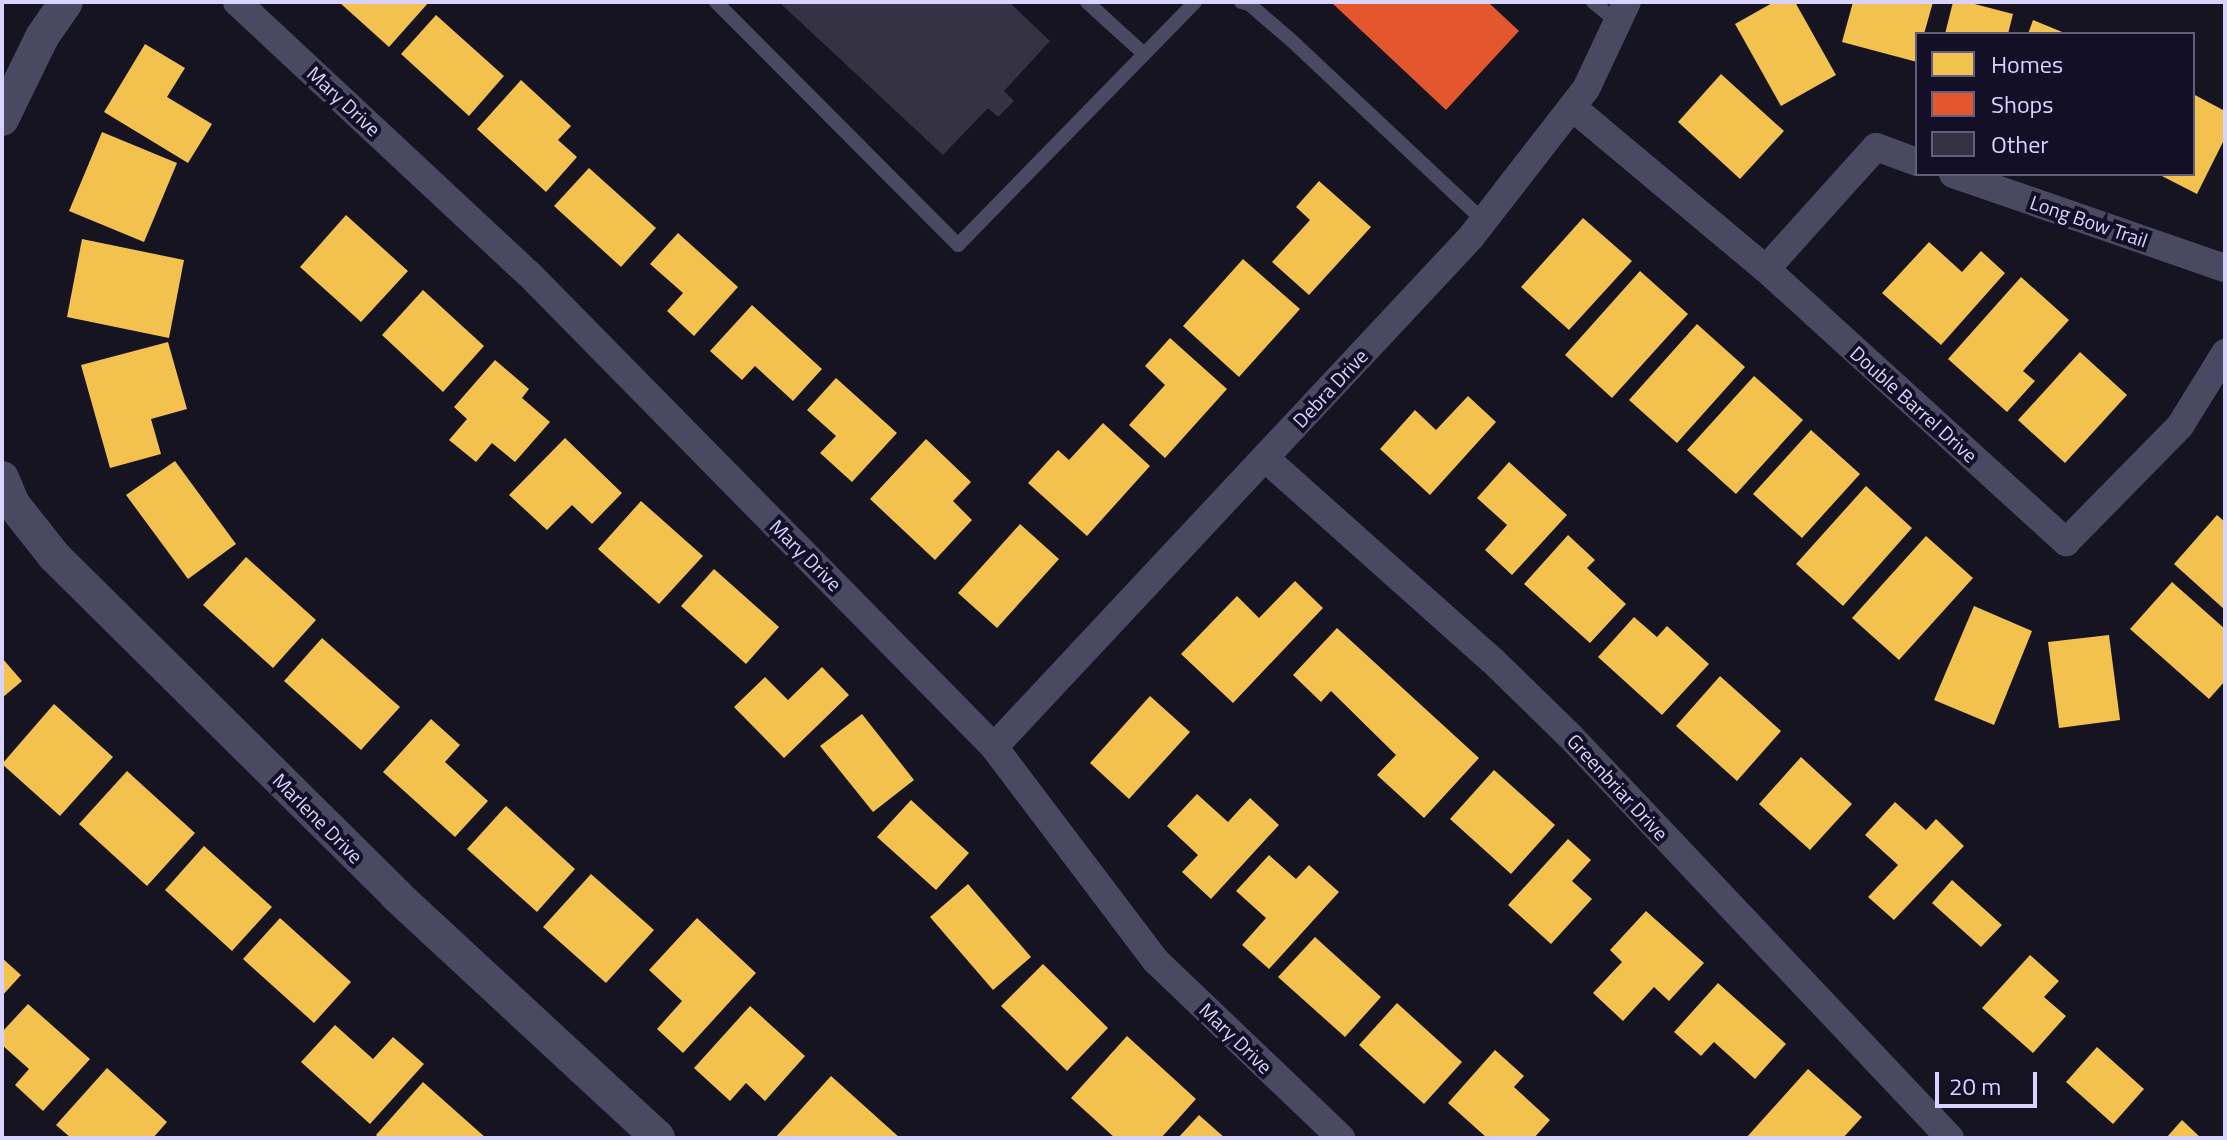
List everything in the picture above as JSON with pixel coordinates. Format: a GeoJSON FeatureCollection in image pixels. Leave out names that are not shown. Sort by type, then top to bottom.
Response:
{"type":"FeatureCollection","features":[{"type":"Feature","properties":{"kind":"street"},"geometry":{"type":"LineString","coordinates":[[4,108],[42,37],[66,2]]}},
{"type":"Feature","properties":{"kind":"street","name":"Mary Drive"},"geometry":{"type":"LineString","coordinates":[[237,2],[529,274],[994,747],[1156,961],[1341,1138]]}},
{"type":"Feature","properties":{"kind":"street","name":"Debra Drive"},"geometry":{"type":"LineString","coordinates":[[994,747],[1484,221],[1586,89],[1623,12]]}},
{"type":"Feature","properties":{"kind":"street","name":"Double Barrel Drive"},"geometry":{"type":"LineString","coordinates":[[1572,107],[1766,269],[2066,542],[2180,426],[2225,353]]}},
{"type":"Feature","properties":{"kind":"street"},"geometry":{"type":"LineString","coordinates":[[1766,269],[1876,147],[1915,161]]}},
{"type":"Feature","properties":{"kind":"street","name":"Long Bow Trail"},"geometry":{"type":"LineString","coordinates":[[1959,176],[2225,268]]}},
{"type":"Feature","properties":{"kind":"street","name":"Greenbriar Drive"},"geometry":{"type":"LineString","coordinates":[[1265,458],[1492,660],[1570,736],[1950,1138]]}},
{"type":"Feature","properties":{"kind":"street","name":"Marlene Drive"},"geometry":{"type":"LineString","coordinates":[[2,478],[13,504],[54,556],[396,895],[658,1138]]}},
{"type":"Feature","properties":{"kind":"lane"},"geometry":{"type":"LineString","coordinates":[[716,2],[958,245],[1195,2]]}},
{"type":"Feature","properties":{"kind":"lane"},"geometry":{"type":"LineString","coordinates":[[1087,2],[1144,54]]}},
{"type":"Feature","properties":{"kind":"lane"},"geometry":{"type":"LineString","coordinates":[[1241,2],[1249,4],[1291,40],[1484,221]]}},
{"type":"Feature","properties":{"kind":"lane"},"geometry":{"type":"LineString","coordinates":[[1593,2],[1623,12]]}},
{"type":"Feature","properties":{"kind":"building: Homes"},"geometry":{"type":"Polygon","coordinates":[[[339,2],[429,2],[389,47],[339,2]]]}},
{"type":"Feature","properties":{"kind":"building: Homes"},"geometry":{"type":"Polygon","coordinates":[[[1774,2],[1795,2],[1836,75],[1781,106],[1735,24],[1774,2]]]}},
{"type":"Feature","properties":{"kind":"building: Homes"},"geometry":{"type":"Polygon","coordinates":[[[1853,2],[1933,2],[1925,32],[1915,32],[1915,61],[1842,42],[1853,2]]]}},
{"type":"Feature","properties":{"kind":"building: Homes"},"geometry":{"type":"Polygon","coordinates":[[[1953,2],[1967,2],[2013,14],[2008,32],[1946,32],[1953,2]]]}},
{"type":"Feature","properties":{"kind":"building: Homes"},"geometry":{"type":"Polygon","coordinates":[[[436,15],[504,76],[469,116],[401,54],[436,15]]]}},
{"type":"Feature","properties":{"kind":"building: Homes"},"geometry":{"type":"Polygon","coordinates":[[[2033,20],[2062,32],[2029,32],[2033,20]]]}},
{"type":"Feature","properties":{"kind":"building: Homes"},"geometry":{"type":"Polygon","coordinates":[[[145,44],[185,68],[167,97],[212,124],[188,163],[104,112],[145,44]]]}},
{"type":"Feature","properties":{"kind":"building: Homes"},"geometry":{"type":"Polygon","coordinates":[[[1721,74],[1784,131],[1740,179],[1678,122],[1721,74]]]}},
{"type":"Feature","properties":{"kind":"building: Homes"},"geometry":{"type":"Polygon","coordinates":[[[521,80],[571,126],[558,140],[577,157],[546,192],[477,129],[521,80]]]}},
{"type":"Feature","properties":{"kind":"building: Homes"},"geometry":{"type":"Polygon","coordinates":[[[2195,95],[2225,111],[2225,138],[2197,194],[2162,176],[2195,176],[2195,95]]]}},
{"type":"Feature","properties":{"kind":"building: Homes"},"geometry":{"type":"Polygon","coordinates":[[[102,132],[177,163],[144,242],[69,211],[102,132]]]}},
{"type":"Feature","properties":{"kind":"building: Homes"},"geometry":{"type":"Polygon","coordinates":[[[589,168],[656,228],[621,267],[554,206],[589,168]]]}},
{"type":"Feature","properties":{"kind":"building: Homes"},"geometry":{"type":"Polygon","coordinates":[[[1319,181],[1371,227],[1309,295],[1272,262],[1310,220],[1296,207],[1319,181]]]}},
{"type":"Feature","properties":{"kind":"building: Homes"},"geometry":{"type":"Polygon","coordinates":[[[346,215],[408,271],[361,322],[300,267],[346,215]]]}},
{"type":"Feature","properties":{"kind":"building: Homes"},"geometry":{"type":"Polygon","coordinates":[[[1583,218],[1632,261],[1569,330],[1521,287],[1583,218]]]}},
{"type":"Feature","properties":{"kind":"building: Homes"},"geometry":{"type":"Polygon","coordinates":[[[678,233],[738,287],[694,336],[667,311],[683,293],[650,264],[678,233]]]}},
{"type":"Feature","properties":{"kind":"building: Homes"},"geometry":{"type":"Polygon","coordinates":[[[82,239],[184,260],[169,338],[67,317],[82,239]]]}},
{"type":"Feature","properties":{"kind":"building: Homes"},"geometry":{"type":"Polygon","coordinates":[[[1929,242],[1962,272],[1981,251],[2005,273],[1941,345],[1882,293],[1929,242]]]}},
{"type":"Feature","properties":{"kind":"building: Homes"},"geometry":{"type":"Polygon","coordinates":[[[1243,259],[1300,309],[1239,377],[1183,326],[1243,259]]]}},
{"type":"Feature","properties":{"kind":"building: Homes"},"geometry":{"type":"Polygon","coordinates":[[[1640,271],[1688,314],[1612,398],[1565,355],[1640,271]]]}},
{"type":"Feature","properties":{"kind":"building: Homes"},"geometry":{"type":"Polygon","coordinates":[[[2021,277],[2069,320],[2023,371],[2035,381],[2007,412],[1948,359],[2021,277]]]}},
{"type":"Feature","properties":{"kind":"building: Homes"},"geometry":{"type":"Polygon","coordinates":[[[423,290],[484,346],[443,392],[382,335],[423,290]]]}},
{"type":"Feature","properties":{"kind":"building: Homes"},"geometry":{"type":"Polygon","coordinates":[[[752,305],[822,369],[793,401],[755,366],[742,380],[710,351],[752,305]]]}},
{"type":"Feature","properties":{"kind":"building: Homes"},"geometry":{"type":"Polygon","coordinates":[[[1697,324],[1745,367],[1677,443],[1629,400],[1697,324]]]}},
{"type":"Feature","properties":{"kind":"building: Homes"},"geometry":{"type":"Polygon","coordinates":[[[1170,338],[1227,389],[1165,458],[1129,425],[1165,385],[1145,366],[1170,338]]]}},
{"type":"Feature","properties":{"kind":"building: Homes"},"geometry":{"type":"Polygon","coordinates":[[[168,342],[187,409],[151,419],[161,454],[110,468],[81,365],[168,342]]]}},
{"type":"Feature","properties":{"kind":"building: Homes"},"geometry":{"type":"Polygon","coordinates":[[[2080,352],[2127,395],[2065,463],[2018,420],[2080,352]]]}},
{"type":"Feature","properties":{"kind":"building: Homes"},"geometry":{"type":"Polygon","coordinates":[[[495,360],[529,389],[522,398],[550,422],[515,462],[492,443],[476,462],[449,440],[467,419],[454,407],[495,360]]]}},
{"type":"Feature","properties":{"kind":"building: Homes"},"geometry":{"type":"Polygon","coordinates":[[[1754,376],[1803,420],[1736,494],[1687,450],[1754,376]]]}},
{"type":"Feature","properties":{"kind":"building: Homes"},"geometry":{"type":"Polygon","coordinates":[[[836,378],[897,433],[852,482],[820,453],[836,436],[807,410],[836,378]]]}},
{"type":"Feature","properties":{"kind":"building: Homes"},"geometry":{"type":"Polygon","coordinates":[[[1468,396],[1496,422],[1430,495],[1380,449],[1415,410],[1436,430],[1468,396]]]}},
{"type":"Feature","properties":{"kind":"building: Homes"},"geometry":{"type":"Polygon","coordinates":[[[1103,423],[1150,466],[1087,536],[1028,483],[1058,450],[1069,460],[1103,423]]]}},
{"type":"Feature","properties":{"kind":"building: Homes"},"geometry":{"type":"Polygon","coordinates":[[[1811,430],[1860,474],[1802,538],[1753,494],[1811,430]]]}},
{"type":"Feature","properties":{"kind":"building: Homes"},"geometry":{"type":"Polygon","coordinates":[[[565,438],[622,493],[592,524],[572,505],[547,530],[509,495],[565,438]]]}},
{"type":"Feature","properties":{"kind":"building: Homes"},"geometry":{"type":"Polygon","coordinates":[[[926,439],[971,482],[953,501],[972,520],[935,560],[870,499],[926,439]]]}},
{"type":"Feature","properties":{"kind":"building: Homes"},"geometry":{"type":"Polygon","coordinates":[[[175,461],[236,544],[188,579],[126,495],[175,461]]]}},
{"type":"Feature","properties":{"kind":"building: Homes"},"geometry":{"type":"Polygon","coordinates":[[[1509,462],[1567,515],[1512,575],[1485,550],[1507,525],[1477,498],[1509,462]]]}},
{"type":"Feature","properties":{"kind":"building: Homes"},"geometry":{"type":"Polygon","coordinates":[[[1866,486],[1912,528],[1843,606],[1796,564],[1866,486]]]}},
{"type":"Feature","properties":{"kind":"building: Homes"},"geometry":{"type":"Polygon","coordinates":[[[641,501],[703,556],[659,604],[598,549],[641,501]]]}},
{"type":"Feature","properties":{"kind":"building: Homes"},"geometry":{"type":"Polygon","coordinates":[[[2217,515],[2225,522],[2225,610],[2174,564],[2217,515]]]}},
{"type":"Feature","properties":{"kind":"building: Homes"},"geometry":{"type":"Polygon","coordinates":[[[1020,524],[1059,559],[997,628],[958,593],[1020,524]]]}},
{"type":"Feature","properties":{"kind":"building: Homes"},"geometry":{"type":"Polygon","coordinates":[[[1568,535],[1595,560],[1587,568],[1626,604],[1590,643],[1524,584],[1568,535]]]}},
{"type":"Feature","properties":{"kind":"building: Homes"},"geometry":{"type":"Polygon","coordinates":[[[1926,536],[1973,578],[1899,660],[1852,618],[1926,536]]]}},
{"type":"Feature","properties":{"kind":"building: Homes"},"geometry":{"type":"Polygon","coordinates":[[[246,557],[316,620],[273,668],[203,605],[246,557]]]}},
{"type":"Feature","properties":{"kind":"building: Homes"},"geometry":{"type":"Polygon","coordinates":[[[714,569],[779,627],[746,664],[681,606],[714,569]]]}},
{"type":"Feature","properties":{"kind":"building: Homes"},"geometry":{"type":"Polygon","coordinates":[[[1295,581],[1323,608],[1233,703],[1181,654],[1237,596],[1259,618],[1295,581]]]}},
{"type":"Feature","properties":{"kind":"building: Homes"},"geometry":{"type":"Polygon","coordinates":[[[2172,582],[2225,629],[2225,681],[2209,699],[2130,629],[2172,582]]]}},
{"type":"Feature","properties":{"kind":"building: Homes"},"geometry":{"type":"Polygon","coordinates":[[[1974,606],[2032,631],[1994,725],[1934,700],[1974,606]]]}},
{"type":"Feature","properties":{"kind":"building: Homes"},"geometry":{"type":"Polygon","coordinates":[[[1634,617],[1657,637],[1667,626],[1709,664],[1662,715],[1598,657],[1634,617]]]}},
{"type":"Feature","properties":{"kind":"building: Homes"},"geometry":{"type":"Polygon","coordinates":[[[1337,628],[1479,758],[1424,818],[1377,775],[1396,755],[1331,691],[1321,702],[1293,675],[1337,628]]]}},
{"type":"Feature","properties":{"kind":"building: Homes"},"geometry":{"type":"Polygon","coordinates":[[[2109,635],[2120,720],[2059,728],[2048,642],[2109,635]]]}},
{"type":"Feature","properties":{"kind":"building: Homes"},"geometry":{"type":"Polygon","coordinates":[[[322,638],[400,707],[361,750],[284,681],[322,638]]]}},
{"type":"Feature","properties":{"kind":"building: Homes"},"geometry":{"type":"Polygon","coordinates":[[[2,658],[22,681],[2,698],[2,658]]]}},
{"type":"Feature","properties":{"kind":"building: Homes"},"geometry":{"type":"Polygon","coordinates":[[[822,667],[849,695],[784,758],[734,707],[765,677],[788,700],[822,667]]]}},
{"type":"Feature","properties":{"kind":"building: Homes"},"geometry":{"type":"Polygon","coordinates":[[[1720,676],[1781,731],[1737,781],[1676,726],[1720,676]]]}},
{"type":"Feature","properties":{"kind":"building: Homes"},"geometry":{"type":"Polygon","coordinates":[[[1150,696],[1190,732],[1129,799],[1090,763],[1150,696]]]}},
{"type":"Feature","properties":{"kind":"building: Homes"},"geometry":{"type":"Polygon","coordinates":[[[54,704],[113,757],[60,816],[2,764],[54,704]]]}},
{"type":"Feature","properties":{"kind":"building: Homes"},"geometry":{"type":"Polygon","coordinates":[[[862,714],[914,780],[873,812],[820,746],[862,714]]]}},
{"type":"Feature","properties":{"kind":"building: Homes"},"geometry":{"type":"Polygon","coordinates":[[[431,719],[460,745],[445,762],[488,801],[455,837],[383,772],[431,719]]]}},
{"type":"Feature","properties":{"kind":"building: Homes"},"geometry":{"type":"Polygon","coordinates":[[[1801,757],[1852,804],[1810,850],[1759,804],[1801,757]]]}},
{"type":"Feature","properties":{"kind":"building: Homes"},"geometry":{"type":"Polygon","coordinates":[[[1494,770],[1555,825],[1511,874],[1450,819],[1494,770]]]}},
{"type":"Feature","properties":{"kind":"building: Homes"},"geometry":{"type":"Polygon","coordinates":[[[127,771],[195,833],[147,886],[79,824],[127,771]]]}},
{"type":"Feature","properties":{"kind":"building: Homes"},"geometry":{"type":"Polygon","coordinates":[[[1197,794],[1228,822],[1250,798],[1279,825],[1211,899],[1182,872],[1198,855],[1167,826],[1197,794]]]}},
{"type":"Feature","properties":{"kind":"building: Homes"},"geometry":{"type":"Polygon","coordinates":[[[911,800],[969,853],[936,890],[877,837],[911,800]]]}},
{"type":"Feature","properties":{"kind":"building: Homes"},"geometry":{"type":"Polygon","coordinates":[[[1895,802],[1926,830],[1936,819],[1964,846],[1894,920],[1868,897],[1898,865],[1865,835],[1895,802]]]}},
{"type":"Feature","properties":{"kind":"building: Homes"},"geometry":{"type":"Polygon","coordinates":[[[506,806],[575,869],[537,912],[467,849],[506,806]]]}},
{"type":"Feature","properties":{"kind":"building: Homes"},"geometry":{"type":"Polygon","coordinates":[[[1568,839],[1591,860],[1572,881],[1592,899],[1551,944],[1508,905],[1568,839]]]}},
{"type":"Feature","properties":{"kind":"building: Homes"},"geometry":{"type":"Polygon","coordinates":[[[204,846],[272,907],[232,951],[165,890],[204,846]]]}},
{"type":"Feature","properties":{"kind":"building: Homes"},"geometry":{"type":"Polygon","coordinates":[[[1269,855],[1296,879],[1309,865],[1339,892],[1269,969],[1242,945],[1266,918],[1236,891],[1269,855]]]}},
{"type":"Feature","properties":{"kind":"building: Homes"},"geometry":{"type":"Polygon","coordinates":[[[591,874],[654,930],[606,983],[543,927],[591,874]]]}},
{"type":"Feature","properties":{"kind":"building: Homes"},"geometry":{"type":"Polygon","coordinates":[[[1952,880],[2002,925],[1981,947],[1932,903],[1952,880]]]}},
{"type":"Feature","properties":{"kind":"building: Homes"},"geometry":{"type":"Polygon","coordinates":[[[968,884],[1031,957],[993,990],[930,917],[968,884]]]}},
{"type":"Feature","properties":{"kind":"building: Homes"},"geometry":{"type":"Polygon","coordinates":[[[1646,911],[1704,963],[1669,1001],[1654,987],[1623,1021],[1593,993],[1622,962],[1610,950],[1646,911]]]}},
{"type":"Feature","properties":{"kind":"building: Homes"},"geometry":{"type":"Polygon","coordinates":[[[280,918],[351,982],[314,1023],[243,959],[280,918]]]}},
{"type":"Feature","properties":{"kind":"building: Homes"},"geometry":{"type":"Polygon","coordinates":[[[697,918],[756,973],[683,1053],[657,1029],[682,1001],[649,970],[697,918]]]}},
{"type":"Feature","properties":{"kind":"building: Homes"},"geometry":{"type":"Polygon","coordinates":[[[1315,937],[1381,997],[1345,1037],[1278,977],[1315,937]]]}},
{"type":"Feature","properties":{"kind":"building: Homes"},"geometry":{"type":"Polygon","coordinates":[[[2030,955],[2059,981],[2044,997],[2066,1016],[2033,1053],[1982,1008],[2030,955]]]}},
{"type":"Feature","properties":{"kind":"building: Homes"},"geometry":{"type":"Polygon","coordinates":[[[2,958],[21,975],[2,996],[2,958]]]}},
{"type":"Feature","properties":{"kind":"building: Homes"},"geometry":{"type":"Polygon","coordinates":[[[1043,964],[1108,1028],[1067,1071],[1001,1006],[1043,964]]]}},
{"type":"Feature","properties":{"kind":"building: Homes"},"geometry":{"type":"Polygon","coordinates":[[[1718,983],[1786,1044],[1755,1079],[1714,1042],[1701,1056],[1674,1032],[1718,983]]]}},
{"type":"Feature","properties":{"kind":"building: Homes"},"geometry":{"type":"Polygon","coordinates":[[[1397,1003],[1462,1062],[1424,1104],[1359,1045],[1397,1003]]]}},
{"type":"Feature","properties":{"kind":"building: Homes"},"geometry":{"type":"Polygon","coordinates":[[[28,1004],[90,1059],[43,1111],[15,1085],[29,1069],[2,1045],[2,1032],[28,1004]]]}},
{"type":"Feature","properties":{"kind":"building: Homes"},"geometry":{"type":"Polygon","coordinates":[[[750,1006],[805,1056],[765,1101],[746,1083],[730,1101],[694,1068],[750,1006]]]}},
{"type":"Feature","properties":{"kind":"building: Homes"},"geometry":{"type":"Polygon","coordinates":[[[335,1025],[373,1059],[393,1037],[424,1064],[370,1124],[301,1062],[335,1025]]]}},
{"type":"Feature","properties":{"kind":"building: Homes"},"geometry":{"type":"Polygon","coordinates":[[[1127,1036],[1196,1099],[1161,1138],[1115,1138],[1071,1098],[1127,1036]]]}},
{"type":"Feature","properties":{"kind":"building: Homes"},"geometry":{"type":"Polygon","coordinates":[[[2097,1047],[2144,1089],[2113,1124],[2066,1082],[2097,1047]]]}},
{"type":"Feature","properties":{"kind":"building: Homes"},"geometry":{"type":"Polygon","coordinates":[[[1495,1050],[1524,1076],[1514,1087],[1550,1120],[1534,1138],[1487,1138],[1448,1103],[1495,1050]]]}},
{"type":"Feature","properties":{"kind":"building: Homes"},"geometry":{"type":"Polygon","coordinates":[[[107,1068],[167,1122],[153,1138],[71,1138],[56,1125],[107,1068]]]}},
{"type":"Feature","properties":{"kind":"building: Homes"},"geometry":{"type":"Polygon","coordinates":[[[1808,1069],[1862,1117],[1843,1138],[1746,1138],[1808,1069]]]}},
{"type":"Feature","properties":{"kind":"building: Homes"},"geometry":{"type":"Polygon","coordinates":[[[831,1076],[900,1138],[775,1138],[831,1076]]]}},
{"type":"Feature","properties":{"kind":"building: Homes"},"geometry":{"type":"Polygon","coordinates":[[[423,1082],[486,1138],[379,1138],[376,1135],[423,1082]]]}},
{"type":"Feature","properties":{"kind":"building: Homes"},"geometry":{"type":"Polygon","coordinates":[[[1199,1115],[1225,1138],[1178,1138],[1199,1115]]]}},
{"type":"Feature","properties":{"kind":"building: Homes"},"geometry":{"type":"Polygon","coordinates":[[[2182,1120],[2201,1138],[2166,1138],[2182,1120]]]}},
{"type":"Feature","properties":{"kind":"building: Shops"},"geometry":{"type":"Polygon","coordinates":[[[1331,2],[1488,2],[1519,31],[1446,110],[1331,2]]]}},
{"type":"Feature","properties":{"kind":"building: Other"},"geometry":{"type":"Polygon","coordinates":[[[779,2],[1009,2],[1050,41],[1004,91],[1014,101],[998,117],[988,108],[943,155],[779,2]]]}}]}
